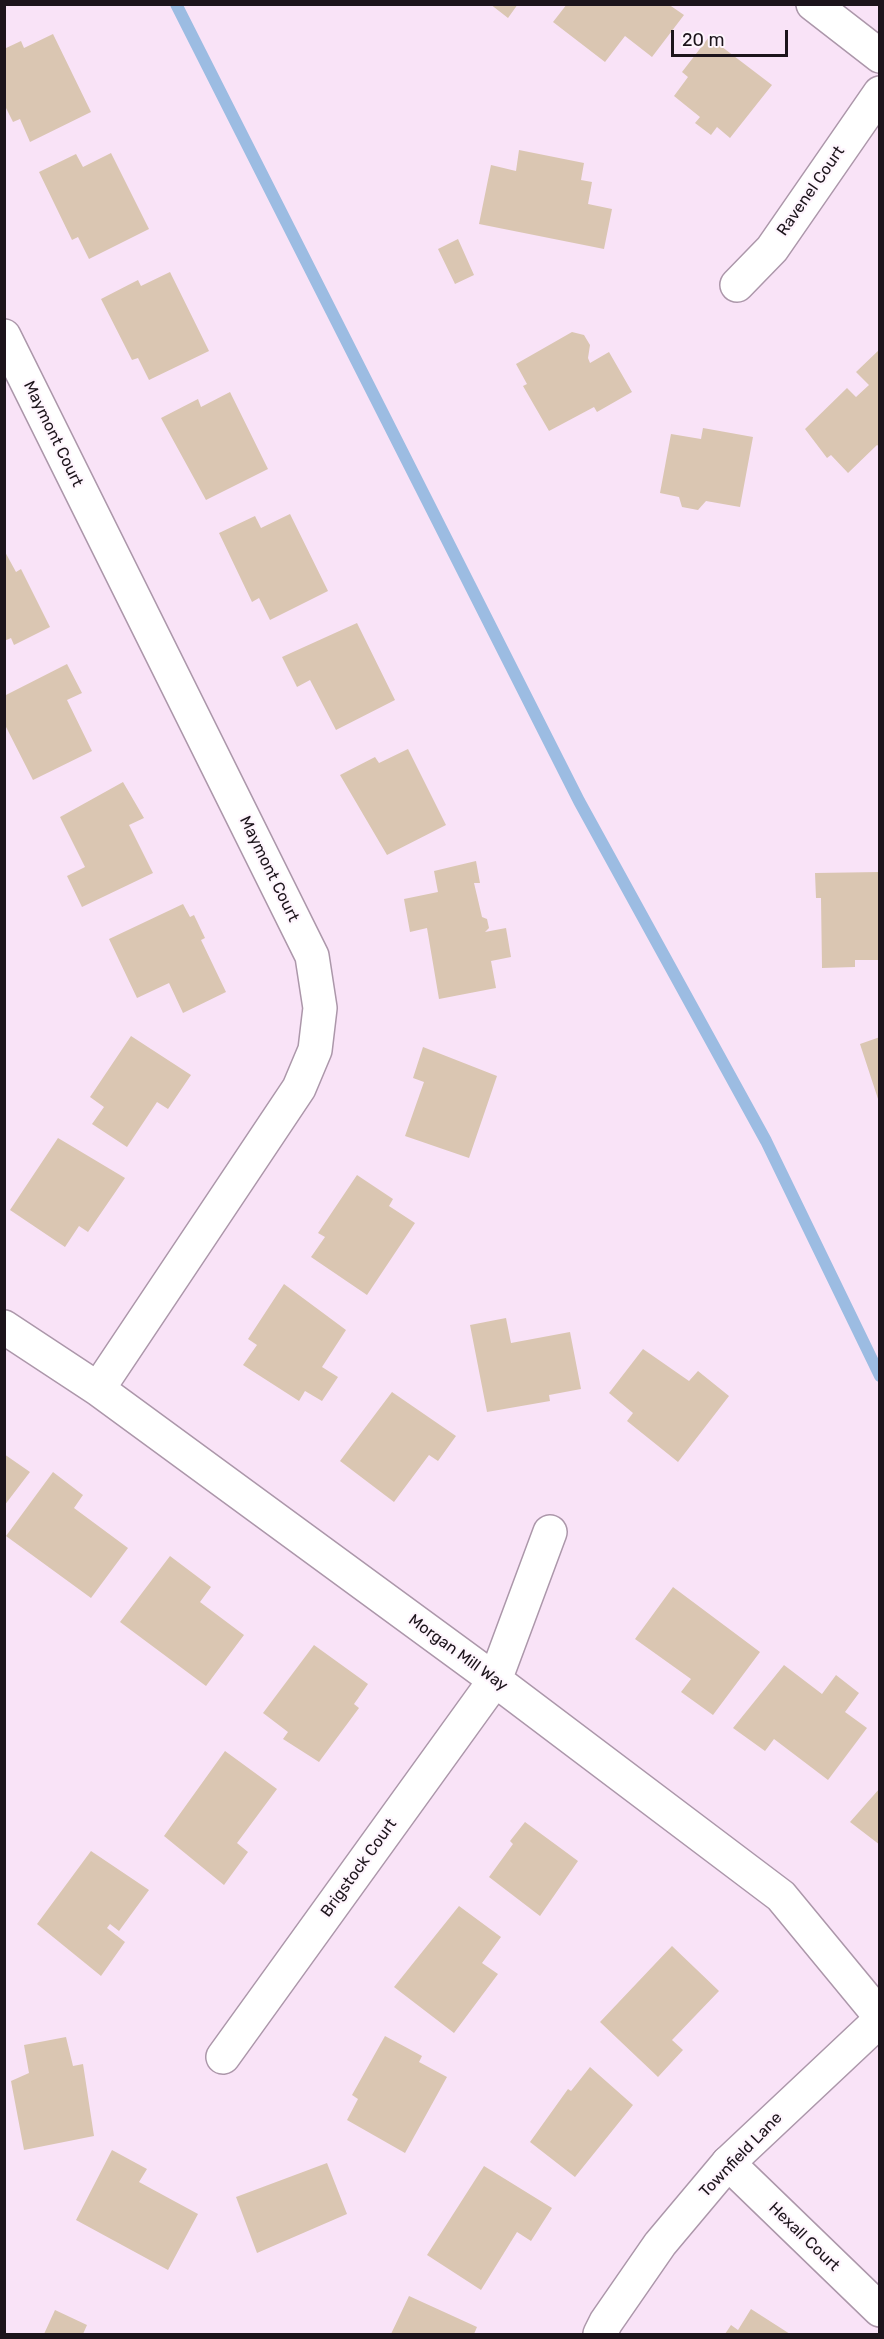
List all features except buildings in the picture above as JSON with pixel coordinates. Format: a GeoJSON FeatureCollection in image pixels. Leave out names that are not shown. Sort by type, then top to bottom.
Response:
{"type":"FeatureCollection","features":[{"type":"Feature","properties":{"kind":"street"},"geometry":{"type":"LineString","coordinates":[[813,4],[879,56]]}},
{"type":"Feature","properties":{"kind":"street","name":"Ravenel Court"},"geometry":{"type":"LineString","coordinates":[[737,285],[772,249],[879,93]]}},
{"type":"Feature","properties":{"kind":"street","name":"Maymont Court"},"geometry":{"type":"LineString","coordinates":[[4,336],[312,956],[320,1008],[315,1050],[299,1088],[98,1389]]}},
{"type":"Feature","properties":{"kind":"street","name":"Morgan Mill Way"},"geometry":{"type":"LineString","coordinates":[[4,1327],[98,1389],[495,1680],[781,1896],[879,2016]]}},
{"type":"Feature","properties":{"kind":"street","name":"Brigstock Court"},"geometry":{"type":"LineString","coordinates":[[223,2057],[495,1680],[550,1532]]}},
{"type":"Feature","properties":{"kind":"street","name":"Townfield Lane"},"geometry":{"type":"LineString","coordinates":[[600,2334],[660,2244],[728,2163],[879,2020]]}},
{"type":"Feature","properties":{"kind":"street","name":"Hexall Court"},"geometry":{"type":"LineString","coordinates":[[728,2163],[879,2310]]}},
{"type":"Feature","properties":{"kind":"waterway"},"geometry":{"type":"LineString","coordinates":[[176,4],[579,801],[766,1141],[880,1376]]}}]}
